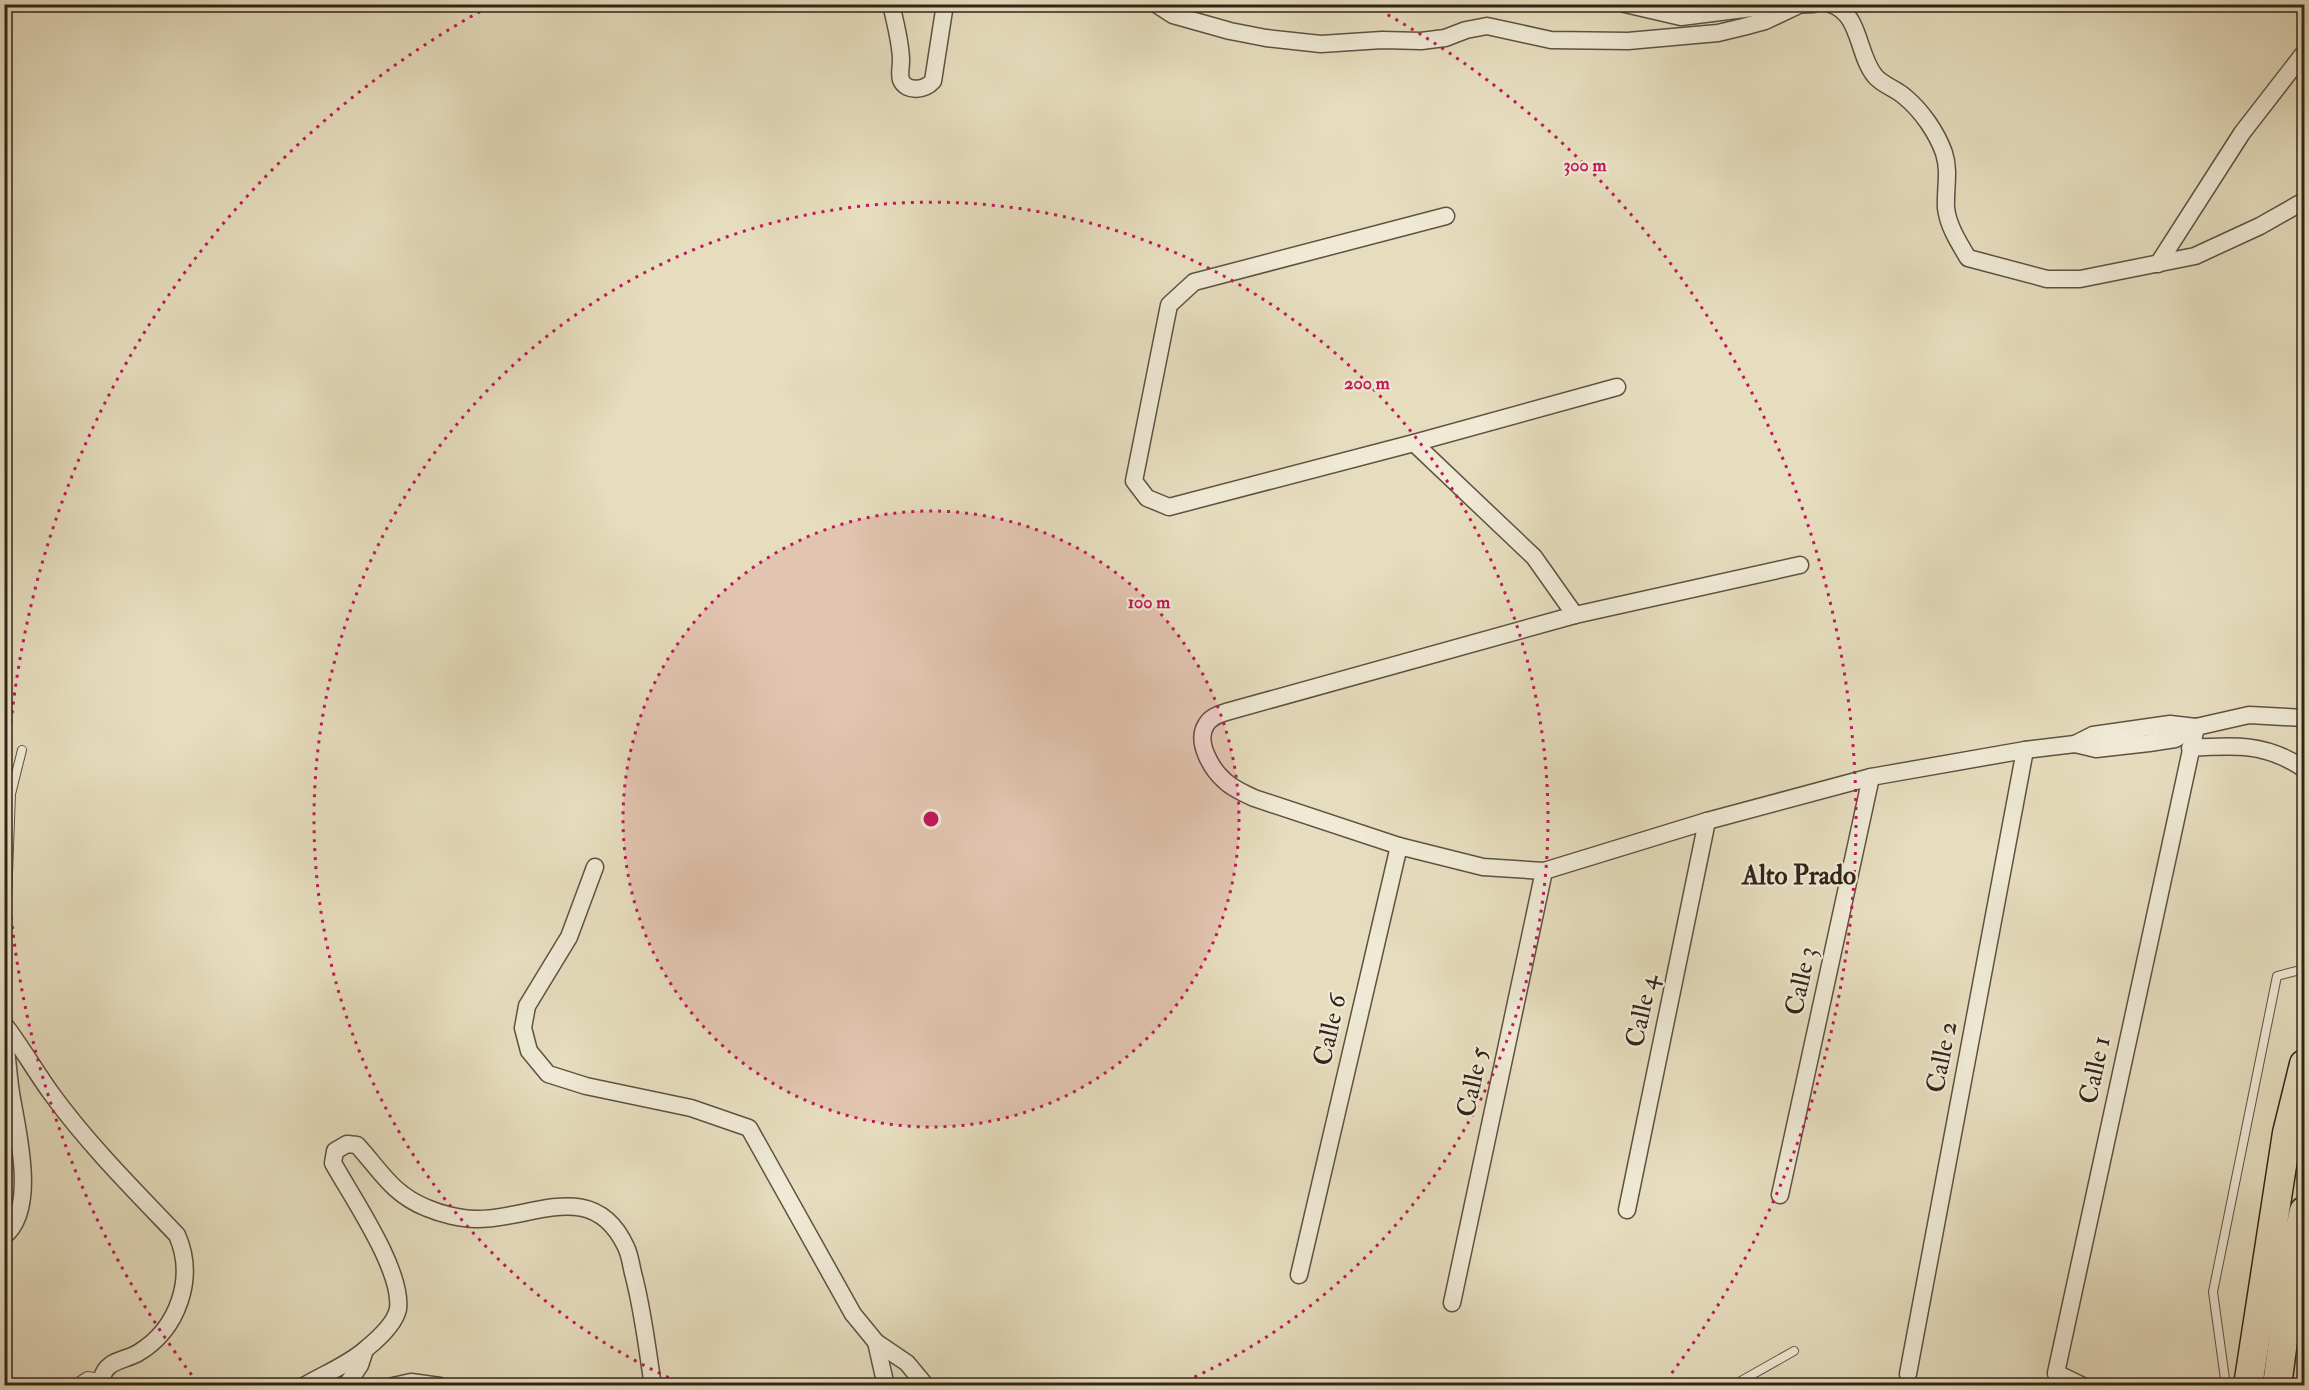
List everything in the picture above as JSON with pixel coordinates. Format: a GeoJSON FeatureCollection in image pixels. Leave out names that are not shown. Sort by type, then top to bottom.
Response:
{"type":"FeatureCollection","features":[{"type":"Feature","properties":{"kind":"highway"},"geometry":{"type":"LineString","coordinates":[[2248,1386],[2287,1133],[2304,1064]]}},
{"type":"Feature","properties":{"kind":"highway"},"geometry":{"type":"LineString","coordinates":[[2277,1386],[2295,1250],[2304,1211]]}},
{"type":"Feature","properties":{"kind":"street"},"geometry":{"type":"LineString","coordinates":[[891,4],[901,62],[901,79],[906,86],[917,90],[928,86],[933,81],[945,4]]}},
{"type":"Feature","properties":{"kind":"street"},"geometry":{"type":"LineString","coordinates":[[1156,4],[1173,15],[1230,31],[1266,38],[1321,44],[1382,40],[1421,41],[1445,38],[1466,30],[1487,26],[1551,40],[1628,42],[1734,29],[1765,21],[1799,4]]}},
{"type":"Feature","properties":{"kind":"street"},"geometry":{"type":"LineString","coordinates":[[1625,4],[1681,17],[1812,4]]}},
{"type":"Feature","properties":{"kind":"street"},"geometry":{"type":"LineString","coordinates":[[1830,4],[1850,18],[1875,76],[1905,97],[1929,123],[1944,153],[1948,182],[1946,208],[1954,235],[1968,258],[2047,279],[2080,279],[2195,256],[2304,201]]}},
{"type":"Feature","properties":{"kind":"street"},"geometry":{"type":"LineString","coordinates":[[2158,264],[2242,132],[2304,53]]}},
{"type":"Feature","properties":{"kind":"street"},"geometry":{"type":"LineString","coordinates":[[1446,216],[1194,282],[1169,305],[1134,481],[1147,498],[1169,507],[1617,387]]}},
{"type":"Feature","properties":{"kind":"street"},"geometry":{"type":"LineString","coordinates":[[1414,443],[1534,557],[1575,615]]}},
{"type":"Feature","properties":{"kind":"street"},"geometry":{"type":"LineString","coordinates":[[1800,565],[1575,615],[1226,712],[1214,717],[1204,726],[1205,750],[1209,760],[1224,781],[1254,798],[1399,846],[1483,867],[1544,872],[1707,822],[1871,777],[2025,750],[2075,744],[2093,735],[2170,724],[2196,727],[2249,715],[2304,718]]}},
{"type":"Feature","properties":{"kind":"street","name":"Calle 1"},"geometry":{"type":"LineString","coordinates":[[2083,1386],[2054,1379],[2196,727]]}},
{"type":"Feature","properties":{"kind":"street"},"geometry":{"type":"LineString","coordinates":[[2190,748],[2242,746],[2266,749],[2290,759],[2304,769]]}},
{"type":"Feature","properties":{"kind":"street","name":"Calle 2"},"geometry":{"type":"LineString","coordinates":[[1908,1374],[2025,750]]}},
{"type":"Feature","properties":{"kind":"street","name":"Calle 3"},"geometry":{"type":"LineString","coordinates":[[1780,1195],[1871,777]]}},
{"type":"Feature","properties":{"kind":"street","name":"Calle 4"},"geometry":{"type":"LineString","coordinates":[[1627,1210],[1707,822]]}},
{"type":"Feature","properties":{"kind":"street","name":"Calle 6"},"geometry":{"type":"LineString","coordinates":[[1299,1275],[1399,846]]}},
{"type":"Feature","properties":{"kind":"street"},"geometry":{"type":"LineString","coordinates":[[595,867],[569,937],[527,1006],[524,1028],[529,1050],[548,1074],[586,1086],[690,1108],[750,1128],[853,1314],[876,1342],[907,1363],[926,1386]]}},
{"type":"Feature","properties":{"kind":"street","name":"Calle 5"},"geometry":{"type":"LineString","coordinates":[[1452,1303],[1544,872]]}},
{"type":"Feature","properties":{"kind":"street"},"geometry":{"type":"LineString","coordinates":[[4,1024],[28,1056],[50,1092],[101,1155],[177,1235],[182,1246],[186,1273],[172,1321],[162,1335],[140,1352],[106,1367],[104,1382]]}},
{"type":"Feature","properties":{"kind":"street"},"geometry":{"type":"LineString","coordinates":[[4,1033],[22,1166],[21,1203],[17,1221],[4,1236]]}},
{"type":"Feature","properties":{"kind":"street"},"geometry":{"type":"LineString","coordinates":[[304,1386],[365,1350],[382,1333],[398,1310],[397,1290],[387,1259],[333,1163],[335,1151],[347,1144],[357,1145],[380,1175],[400,1193],[427,1208],[476,1219],[557,1206],[590,1209],[610,1222],[626,1247],[635,1282],[653,1386]]}},
{"type":"Feature","properties":{"kind":"street"},"geometry":{"type":"LineString","coordinates":[[876,1342],[886,1386]]}},
{"type":"Feature","properties":{"kind":"street"},"geometry":{"type":"LineString","coordinates":[[346,1386],[360,1365],[365,1350]]}},
{"type":"Feature","properties":{"kind":"street"},"geometry":{"type":"LineString","coordinates":[[393,1386],[411,1382],[440,1386]]}},
{"type":"Feature","properties":{"kind":"lane"},"geometry":{"type":"LineString","coordinates":[[4,978],[11,794],[22,750]]}},
{"type":"Feature","properties":{"kind":"lane"},"geometry":{"type":"LineString","coordinates":[[2226,1386],[2213,1292],[2277,976],[2304,969]]}},
{"type":"Feature","properties":{"kind":"lane"},"geometry":{"type":"LineString","coordinates":[[1732,1386],[1794,1351]]}},
{"type":"Feature","properties":{"kind":"lane"},"geometry":{"type":"LineString","coordinates":[[72,1386],[87,1376],[104,1382]]}},
{"type":"Feature","properties":{"kind":"district","name":"Alto Prado"},"geometry":{"type":"Point","coordinates":[1799,875]}}]}
